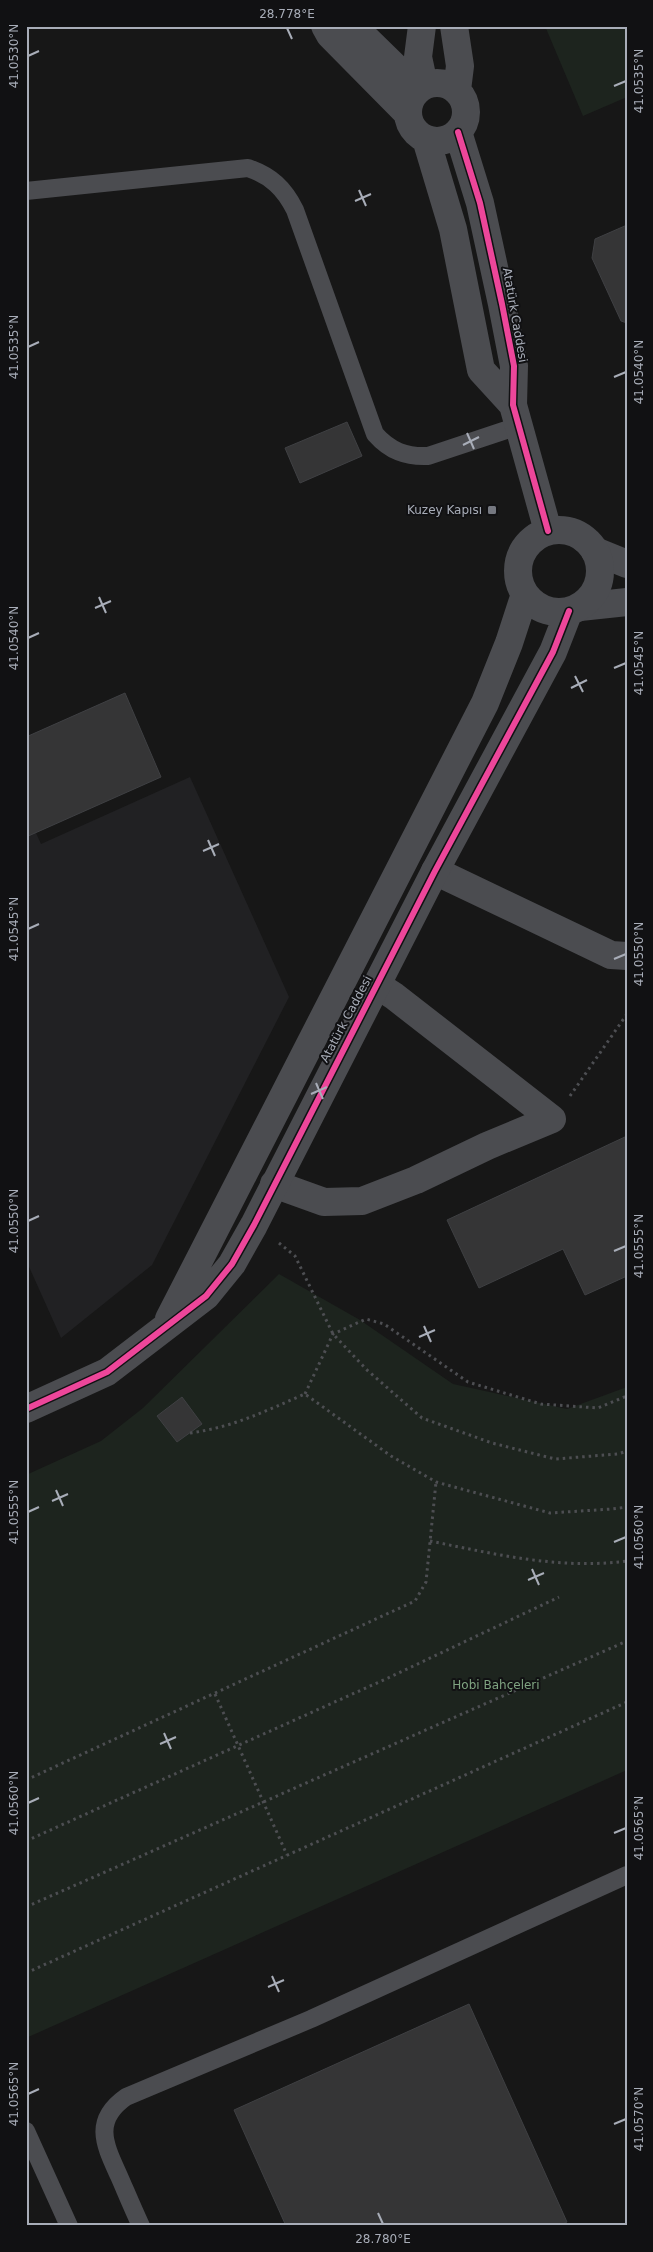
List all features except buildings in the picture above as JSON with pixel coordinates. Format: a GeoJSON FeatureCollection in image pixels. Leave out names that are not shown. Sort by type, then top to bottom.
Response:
{"type":"FeatureCollection","features":[{"type":"Feature","properties":{"kind":"street"},"geometry":{"type":"LineString","coordinates":[[325,26],[330,35],[415,96]]}},
{"type":"Feature","properties":{"kind":"street"},"geometry":{"type":"LineString","coordinates":[[353,26],[396,68],[415,96]]}},
{"type":"Feature","properties":{"kind":"street"},"geometry":{"type":"LineString","coordinates":[[415,96],[442,83],[457,90],[464,99],[466,110],[464,122],[458,132],[449,139],[437,141],[426,139],[416,133],[410,124],[415,96],[422,26]]}},
{"type":"Feature","properties":{"kind":"street"},"geometry":{"type":"LineString","coordinates":[[454,26],[460,66],[457,90]]}},
{"type":"Feature","properties":{"kind":"street","name":"Atatürk Caddesi"},"geometry":{"type":"LineString","coordinates":[[458,132],[480,203],[502,304],[514,366],[516,416],[548,531]]}},
{"type":"Feature","properties":{"kind":"street","name":"Atatürk Caddesi"},"geometry":{"type":"LineString","coordinates":[[426,139],[453,229],[481,370],[516,416]]}},
{"type":"Feature","properties":{"kind":"street"},"geometry":{"type":"LineString","coordinates":[[574,609],[590,598],[597,587],[600,574],[599,562],[595,551],[588,541],[578,534],[565,530],[548,531],[528,544],[518,566],[519,580],[525,594],[533,603],[544,609],[574,609],[627,602]]}},
{"type":"Feature","properties":{"kind":"street"},"geometry":{"type":"LineString","coordinates":[[595,551],[627,564]]}},
{"type":"Feature","properties":{"kind":"street","name":"Atatürk Caddesi"},"geometry":{"type":"LineString","coordinates":[[166,1325],[485,703],[509,643],[525,594]]}},
{"type":"Feature","properties":{"kind":"street","name":"Atatürk Caddesi"},"geometry":{"type":"LineString","coordinates":[[26,1409],[107,1372],[206,1296],[232,1264],[254,1225],[435,871],[553,652],[574,609]]}},
{"type":"Feature","properties":{"kind":"street"},"geometry":{"type":"LineString","coordinates":[[406,856],[611,955],[627,956]]}},
{"type":"Feature","properties":{"kind":"street"},"geometry":{"type":"LineString","coordinates":[[274,1184],[324,1202],[362,1201],[416,1180],[552,1118],[394,996],[350,966]]}},
{"type":"Feature","properties":{"kind":"lane"},"geometry":{"type":"LineString","coordinates":[[26,192],[248,168],[262,173],[287,194],[295,210],[375,434],[382,443],[401,454],[415,457],[428,456],[516,416]]}},
{"type":"Feature","properties":{"kind":"lane"},"geometry":{"type":"LineString","coordinates":[[141,2226],[104,2144],[106,2121],[117,2103],[126,2097],[311,2019],[627,1875]]}},
{"type":"Feature","properties":{"kind":"lane"},"geometry":{"type":"LineString","coordinates":[[26,2131],[68,2226]]}},
{"type":"Feature","properties":{"kind":"path"},"geometry":{"type":"LineString","coordinates":[[552,1118],[627,1014]]}},
{"type":"Feature","properties":{"kind":"path"},"geometry":{"type":"LineString","coordinates":[[254,1225],[295,1256],[333,1334],[367,1370],[422,1418],[492,1443],[555,1458],[618,1454],[627,1451]]}},
{"type":"Feature","properties":{"kind":"path"},"geometry":{"type":"LineString","coordinates":[[190,1433],[218,1429],[238,1423],[305,1394],[333,1334],[366,1319],[384,1324],[468,1382],[541,1404],[598,1408],[627,1396]]}},
{"type":"Feature","properties":{"kind":"path"},"geometry":{"type":"LineString","coordinates":[[305,1394],[391,1456],[436,1482],[550,1513],[627,1507]]}},
{"type":"Feature","properties":{"kind":"path"},"geometry":{"type":"LineString","coordinates":[[26,1780],[415,1601],[422,1592],[426,1582],[436,1482]]}},
{"type":"Feature","properties":{"kind":"path"},"geometry":{"type":"LineString","coordinates":[[430,1541],[522,1560],[605,1564],[627,1561]]}},
{"type":"Feature","properties":{"kind":"path"},"geometry":{"type":"LineString","coordinates":[[26,1841],[388,1678],[559,1597]]}},
{"type":"Feature","properties":{"kind":"path"},"geometry":{"type":"LineString","coordinates":[[26,1907],[627,1641]]}},
{"type":"Feature","properties":{"kind":"path"},"geometry":{"type":"LineString","coordinates":[[215,1694],[287,1855]]}},
{"type":"Feature","properties":{"kind":"path"},"geometry":{"type":"LineString","coordinates":[[26,1973],[627,1702]]}},
{"type":"Feature","properties":{"kind":"shaded area"},"geometry":{"type":"Polygon","coordinates":[[[190,777],[289,997],[152,1265],[61,1338],[26,1260],[26,811],[41,844],[190,777]]]}},
{"type":"Feature","properties":{"kind":"green space"},"geometry":{"type":"Polygon","coordinates":[[[545,26],[627,26],[627,97],[583,116],[545,26]]]}},
{"type":"Feature","properties":{"kind":"green space","name":"Hobi Bahçeleri"},"geometry":{"type":"Polygon","coordinates":[[[279,1274],[360,1320],[453,1384],[567,1409],[627,1387],[627,1770],[26,2038],[26,1475],[101,1441],[143,1408],[279,1274]]]}},
{"type":"Feature","properties":{"kind":"cycle path"},"geometry":{"type":"LineString","coordinates":[[458,132],[480,203],[502,304],[514,366],[513,405],[548,531]]}},
{"type":"Feature","properties":{"kind":"cycle path"},"geometry":{"type":"LineString","coordinates":[[26,1409],[107,1372],[206,1296],[232,1264],[254,1225],[435,871],[553,652],[569,611]]}},
{"type":"Feature","properties":{"kind":"place","name":"Kuzey Kapısı"},"geometry":{"type":"Point","coordinates":[492,510]}}]}
